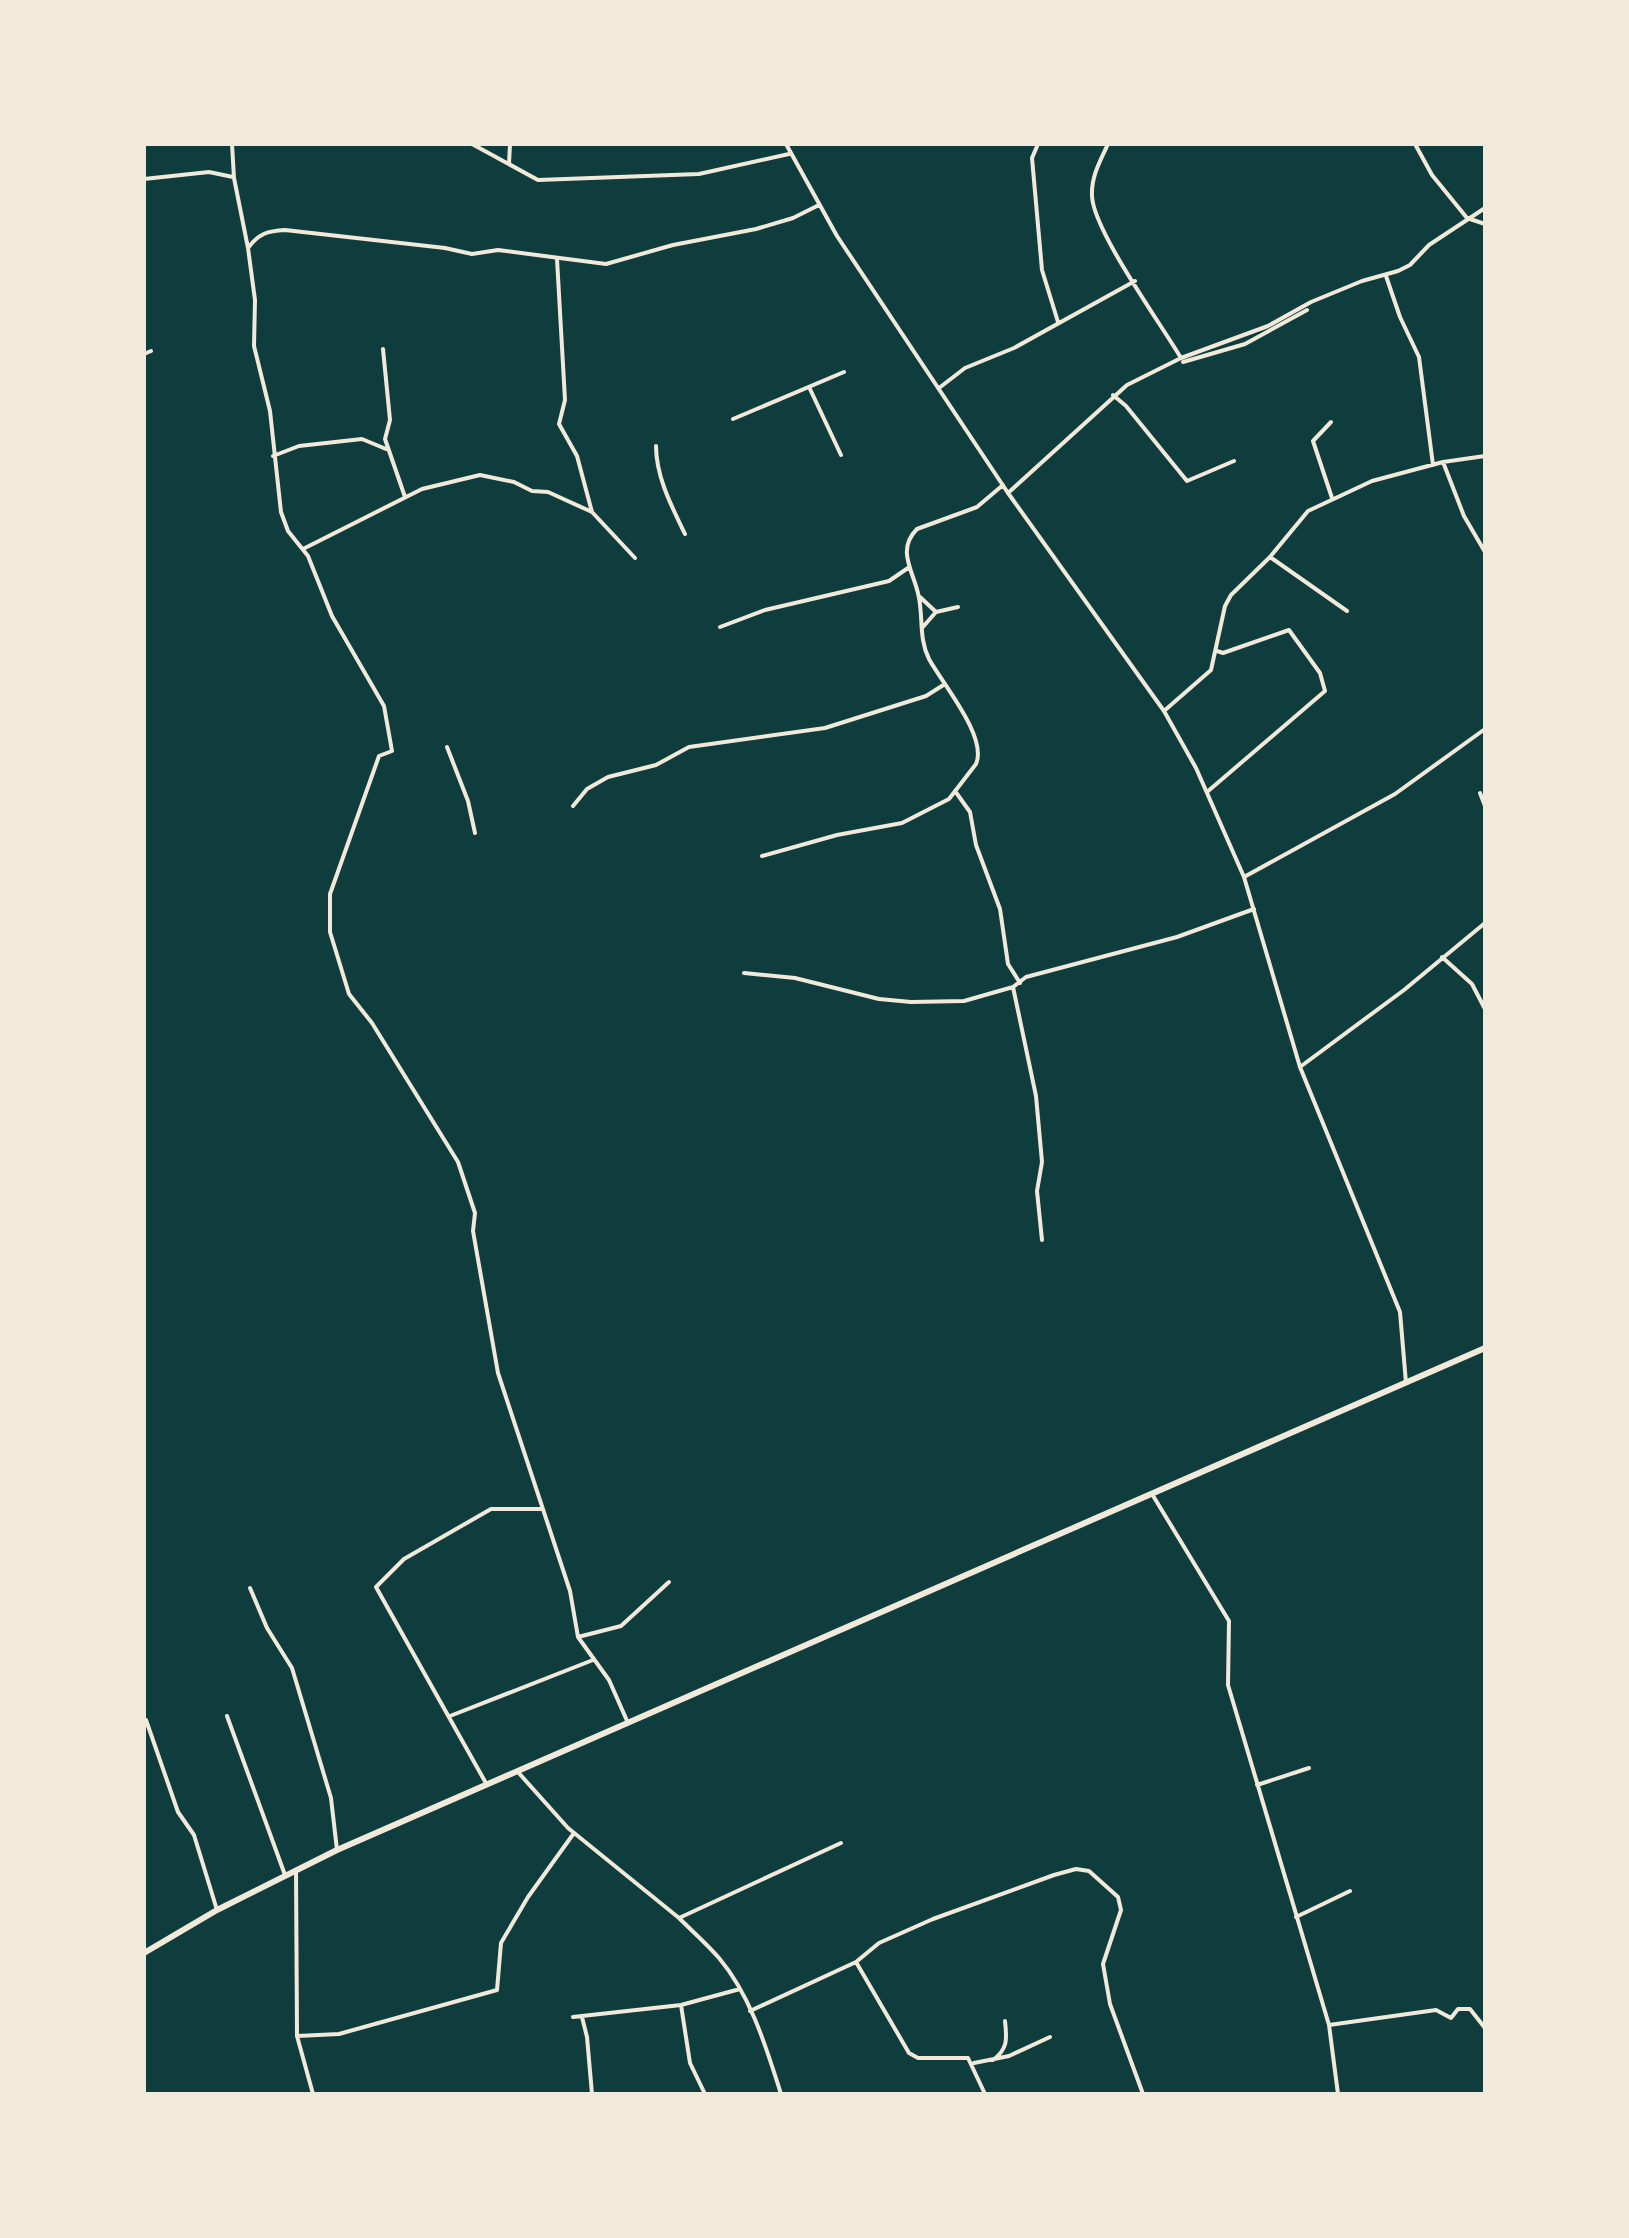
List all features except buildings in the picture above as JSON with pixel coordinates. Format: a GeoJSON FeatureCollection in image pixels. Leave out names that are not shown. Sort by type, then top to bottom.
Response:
{"type":"FeatureCollection","features":[{"type":"Feature","properties":{"kind":"main road"},"geometry":{"type":"LineString","coordinates":[[144,1953],[217,1910],[337,1850],[1485,1348]]}},
{"type":"Feature","properties":{"kind":"street"},"geometry":{"type":"LineString","coordinates":[[232,144],[234,178],[255,300],[254,346],[267,397],[281,512],[288,531],[303,549],[332,616],[384,706],[392,751],[379,756],[367,784],[330,894],[330,932],[349,994],[372,1023],[458,1162],[470,1193],[475,1213],[473,1231],[498,1373],[570,1591],[578,1637],[609,1680],[628,1723]]}},
{"type":"Feature","properties":{"kind":"street"},"geometry":{"type":"LineString","coordinates":[[472,144],[529,178],[538,180],[699,174],[789,154]]}},
{"type":"Feature","properties":{"kind":"street"},"geometry":{"type":"LineString","coordinates":[[509,164],[510,144]]}},
{"type":"Feature","properties":{"kind":"street"},"geometry":{"type":"LineString","coordinates":[[786,144],[819,205],[1008,493],[1164,711],[1207,792],[1244,877],[1300,1067],[1400,1312],[1406,1383]]}},
{"type":"Feature","properties":{"kind":"street"},"geometry":{"type":"LineString","coordinates":[[1038,144],[1032,158],[1042,270],[1058,322]]}},
{"type":"Feature","properties":{"kind":"street"},"geometry":{"type":"LineString","coordinates":[[1108,144],[1095,172],[1093,206],[1104,235],[1182,360]]}},
{"type":"Feature","properties":{"kind":"street"},"geometry":{"type":"LineString","coordinates":[[1415,144],[1432,175],[1467,218],[1485,224]]}},
{"type":"Feature","properties":{"kind":"street"},"geometry":{"type":"LineString","coordinates":[[144,179],[209,172],[234,178]]}},
{"type":"Feature","properties":{"kind":"street"},"geometry":{"type":"LineString","coordinates":[[248,248],[256,237],[285,230],[445,248],[472,254],[498,250],[606,264],[673,245],[756,229],[793,218],[819,205]]}},
{"type":"Feature","properties":{"kind":"street"},"geometry":{"type":"LineString","coordinates":[[1008,493],[1113,395],[1182,360],[1232,342],[1362,281],[1386,276],[1410,265],[1429,245],[1485,208]]}},
{"type":"Feature","properties":{"kind":"street"},"geometry":{"type":"LineString","coordinates":[[557,259],[565,400],[559,424],[577,456],[592,512]]}},
{"type":"Feature","properties":{"kind":"street"},"geometry":{"type":"LineString","coordinates":[[1386,276],[1400,317],[1419,357],[1433,465]]}},
{"type":"Feature","properties":{"kind":"street"},"geometry":{"type":"LineString","coordinates":[[939,388],[965,368],[1014,348],[1135,281]]}},
{"type":"Feature","properties":{"kind":"street"},"geometry":{"type":"LineString","coordinates":[[1182,360],[1245,344],[1307,310]]}},
{"type":"Feature","properties":{"kind":"street"},"geometry":{"type":"LineString","coordinates":[[383,349],[390,420],[385,439],[405,497]]}},
{"type":"Feature","properties":{"kind":"street"},"geometry":{"type":"LineString","coordinates":[[144,354],[151,351]]}},
{"type":"Feature","properties":{"kind":"street"},"geometry":{"type":"LineString","coordinates":[[733,419],[844,372]]}},
{"type":"Feature","properties":{"kind":"street"},"geometry":{"type":"LineString","coordinates":[[810,389],[841,455]]}},
{"type":"Feature","properties":{"kind":"street"},"geometry":{"type":"LineString","coordinates":[[1113,395],[1126,406],[1187,481],[1234,461]]}},
{"type":"Feature","properties":{"kind":"street"},"geometry":{"type":"LineString","coordinates":[[1331,422],[1313,441],[1332,498]]}},
{"type":"Feature","properties":{"kind":"street"},"geometry":{"type":"LineString","coordinates":[[273,456],[299,446],[362,439],[387,449]]}},
{"type":"Feature","properties":{"kind":"street"},"geometry":{"type":"LineString","coordinates":[[656,446],[656,460],[685,534]]}},
{"type":"Feature","properties":{"kind":"street"},"geometry":{"type":"LineString","coordinates":[[1164,711],[1211,670],[1225,606],[1231,595],[1270,557],[1308,511],[1372,481],[1443,462],[1485,456]]}},
{"type":"Feature","properties":{"kind":"street"},"geometry":{"type":"LineString","coordinates":[[1443,462],[1464,516],[1485,552]]}},
{"type":"Feature","properties":{"kind":"street"},"geometry":{"type":"LineString","coordinates":[[303,549],[405,497],[443,482],[480,475],[514,482],[532,491],[548,492],[592,512],[635,558]]}},
{"type":"Feature","properties":{"kind":"street"},"geometry":{"type":"LineString","coordinates":[[762,856],[837,835],[902,823],[949,799],[976,764],[978,750],[929,659],[919,596],[908,568],[907,540],[917,529],[977,507],[1003,485]]}},
{"type":"Feature","properties":{"kind":"street"},"geometry":{"type":"LineString","coordinates":[[1270,557],[1347,611]]}},
{"type":"Feature","properties":{"kind":"street"},"geometry":{"type":"LineString","coordinates":[[720,627],[765,610],[889,581],[908,568]]}},
{"type":"Feature","properties":{"kind":"street"},"geometry":{"type":"LineString","coordinates":[[919,596],[936,612]]}},
{"type":"Feature","properties":{"kind":"street"},"geometry":{"type":"LineString","coordinates":[[922,628],[936,612],[958,607]]}},
{"type":"Feature","properties":{"kind":"street"},"geometry":{"type":"LineString","coordinates":[[1207,792],[1325,691],[1320,673],[1289,630],[1223,653],[1217,651]]}},
{"type":"Feature","properties":{"kind":"street"},"geometry":{"type":"LineString","coordinates":[[573,806],[587,789],[608,777],[656,765],[689,747],[825,728],[926,696],[945,684]]}},
{"type":"Feature","properties":{"kind":"street"},"geometry":{"type":"LineString","coordinates":[[1244,877],[1395,794],[1485,729]]}},
{"type":"Feature","properties":{"kind":"street"},"geometry":{"type":"LineString","coordinates":[[447,747],[468,801],[475,833]]}},
{"type":"Feature","properties":{"kind":"street"},"geometry":{"type":"LineString","coordinates":[[955,791],[970,812],[976,845],[1000,909],[1008,964],[1020,983]]}},
{"type":"Feature","properties":{"kind":"street"},"geometry":{"type":"LineString","coordinates":[[1480,793],[1485,806]]}},
{"type":"Feature","properties":{"kind":"street"},"geometry":{"type":"LineString","coordinates":[[744,973],[795,978],[879,999],[964,1001],[1013,987],[1026,977],[1177,937],[1254,909]]}},
{"type":"Feature","properties":{"kind":"street"},"geometry":{"type":"LineString","coordinates":[[1300,1067],[1485,923]]}},
{"type":"Feature","properties":{"kind":"street"},"geometry":{"type":"LineString","coordinates":[[1442,957],[1472,984],[1485,1009]]}},
{"type":"Feature","properties":{"kind":"street"},"geometry":{"type":"LineString","coordinates":[[1013,987],[1036,1096],[1042,1162],[1037,1191],[1042,1240]]}},
{"type":"Feature","properties":{"kind":"street"},"geometry":{"type":"LineString","coordinates":[[1152,1493],[1229,1621],[1228,1685],[1329,2025],[1338,2094]]}},
{"type":"Feature","properties":{"kind":"street"},"geometry":{"type":"LineString","coordinates":[[487,1785],[376,1591],[378,1583],[404,1559],[491,1509],[543,1509]]}},
{"type":"Feature","properties":{"kind":"street"},"geometry":{"type":"LineString","coordinates":[[578,1637],[621,1626],[669,1582]]}},
{"type":"Feature","properties":{"kind":"street"},"geometry":{"type":"LineString","coordinates":[[250,1588],[267,1628],[292,1668],[331,1798],[337,1850]]}},
{"type":"Feature","properties":{"kind":"street"},"geometry":{"type":"LineString","coordinates":[[450,1716],[594,1660]]}},
{"type":"Feature","properties":{"kind":"street"},"geometry":{"type":"LineString","coordinates":[[227,1716],[285,1875]]}},
{"type":"Feature","properties":{"kind":"street"},"geometry":{"type":"LineString","coordinates":[[146,1720],[178,1812],[194,1835],[217,1910]]}},
{"type":"Feature","properties":{"kind":"street"},"geometry":{"type":"LineString","coordinates":[[1257,1785],[1309,1768]]}},
{"type":"Feature","properties":{"kind":"street"},"geometry":{"type":"LineString","coordinates":[[517,1771],[574,1833],[679,1918],[719,1958],[740,1989],[767,2047],[781,2094]]}},
{"type":"Feature","properties":{"kind":"street"},"geometry":{"type":"LineString","coordinates":[[297,2036],[339,2034],[497,1990],[501,1943],[528,1897],[574,1833]]}},
{"type":"Feature","properties":{"kind":"street"},"geometry":{"type":"LineString","coordinates":[[679,1918],[841,1843]]}},
{"type":"Feature","properties":{"kind":"street"},"geometry":{"type":"LineString","coordinates":[[750,2011],[856,1962],[879,1943],[945,1915],[1054,1875],[1076,1869],[1089,1871],[1118,1897],[1121,1910],[1103,1964],[1110,2004],[1143,2094]]}},
{"type":"Feature","properties":{"kind":"street"},"geometry":{"type":"LineString","coordinates":[[296,1870],[297,2036],[313,2094]]}},
{"type":"Feature","properties":{"kind":"street"},"geometry":{"type":"LineString","coordinates":[[1296,1917],[1350,1891]]}},
{"type":"Feature","properties":{"kind":"street"},"geometry":{"type":"LineString","coordinates":[[856,1962],[909,2053],[918,2058],[964,2057],[974,2063],[991,2061],[1050,2037]]}},
{"type":"Feature","properties":{"kind":"street"},"geometry":{"type":"LineString","coordinates":[[573,2017],[681,2005],[740,1989]]}},
{"type":"Feature","properties":{"kind":"street"},"geometry":{"type":"LineString","coordinates":[[681,2005],[690,2063],[704,2092]]}},
{"type":"Feature","properties":{"kind":"street"},"geometry":{"type":"LineString","coordinates":[[1329,2025],[1436,2010],[1451,2018],[1458,2009],[1470,2009],[1485,2028]]}},
{"type":"Feature","properties":{"kind":"street"},"geometry":{"type":"LineString","coordinates":[[582,2017],[592,2094]]}},
{"type":"Feature","properties":{"kind":"street"},"geometry":{"type":"LineString","coordinates":[[991,2061],[1003,2052],[1007,2040],[1005,2021]]}},
{"type":"Feature","properties":{"kind":"street"},"geometry":{"type":"LineString","coordinates":[[974,2063],[985,2094]]}}]}
